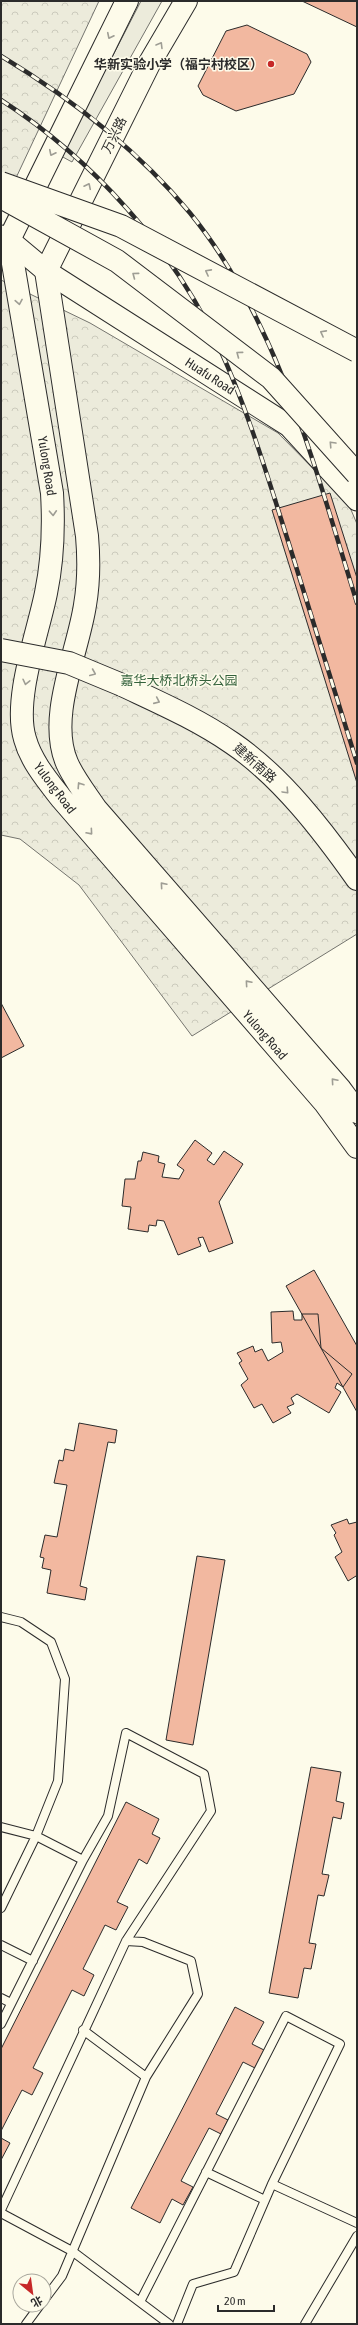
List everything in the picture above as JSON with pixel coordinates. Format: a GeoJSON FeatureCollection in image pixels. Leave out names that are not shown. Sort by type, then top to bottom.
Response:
{"type":"FeatureCollection","features":[{"type":"Feature","properties":{"kind":"main road"},"geometry":{"type":"LineString","coordinates":[[6,250],[127,1]]}},
{"type":"Feature","properties":{"kind":"main road","name":"万兴路"},"geometry":{"type":"LineString","coordinates":[[46,271],[149,64],[186,1]]}},
{"type":"Feature","properties":{"kind":"main road"},"geometry":{"type":"LineString","coordinates":[[1,183],[121,226],[357,352]]}},
{"type":"Feature","properties":{"kind":"main road"},"geometry":{"type":"LineString","coordinates":[[1,197],[117,261],[271,378],[357,474]]}},
{"type":"Feature","properties":{"kind":"main road","name":"Yulong Road"},"geometry":{"type":"LineString","coordinates":[[6,250],[52,493],[54,535],[46,593],[23,692],[20,714],[24,739],[36,763],[61,798],[325,1103],[357,1147]]}},
{"type":"Feature","properties":{"kind":"main road","name":"Yulong Road"},"geometry":{"type":"LineString","coordinates":[[46,271],[87,536],[90,573],[85,606],[62,707],[60,735],[66,762],[96,808],[340,1089],[357,1112]]}},
{"type":"Feature","properties":{"kind":"main road","name":"建新南路"},"geometry":{"type":"LineString","coordinates":[[1,650],[69,663],[122,685],[186,715],[233,744],[279,784],[323,831],[357,879]]}},
{"type":"Feature","properties":{"kind":"street","name":"Huafu Road"},"geometry":{"type":"LineString","coordinates":[[6,250],[46,271],[289,426],[357,500]]}},
{"type":"Feature","properties":{"kind":"lane"},"geometry":{"type":"LineString","coordinates":[[1,1617],[21,1622],[51,1642],[65,1679],[58,1781],[36,1836],[1,1908]]}},
{"type":"Feature","properties":{"kind":"lane"},"geometry":{"type":"LineString","coordinates":[[1,2024],[83,1860],[108,1816],[126,1733],[204,1774],[211,1811],[126,1941],[83,2030],[1,2211],[72,2251],[169,2324]]}},
{"type":"Feature","properties":{"kind":"lane"},"geometry":{"type":"LineString","coordinates":[[1,1827],[36,1836],[83,1860]]}},
{"type":"Feature","properties":{"kind":"lane"},"geometry":{"type":"LineString","coordinates":[[52,2289],[62,2276],[146,2077],[198,1994],[190,1961],[143,1942],[126,1941]]}},
{"type":"Feature","properties":{"kind":"lane"},"geometry":{"type":"LineString","coordinates":[[1,1946],[33,1961]]}},
{"type":"Feature","properties":{"kind":"lane"},"geometry":{"type":"LineString","coordinates":[[1,1998],[12,2003]]}},
{"type":"Feature","properties":{"kind":"lane"},"geometry":{"type":"LineString","coordinates":[[140,2302],[286,2016],[340,2044],[272,2184],[234,2272],[194,2284],[176,2324]]}},
{"type":"Feature","properties":{"kind":"lane"},"geometry":{"type":"LineString","coordinates":[[83,2030],[146,2077]]}},
{"type":"Feature","properties":{"kind":"lane"},"geometry":{"type":"LineString","coordinates":[[206,2172],[265,2200]]}},
{"type":"Feature","properties":{"kind":"lane"},"geometry":{"type":"LineString","coordinates":[[272,2184],[357,2222]]}},
{"type":"Feature","properties":{"kind":"lane"},"geometry":{"type":"LineString","coordinates":[[305,2324],[357,2236]]}},
{"type":"Feature","properties":{"kind":"lane"},"geometry":{"type":"LineString","coordinates":[[26,2324],[34,2313]]}},
{"type":"Feature","properties":{"kind":"green space"},"geometry":{"type":"Polygon","coordinates":[[[1,1],[99,1],[15,180],[1,187],[1,1]]]}},
{"type":"Feature","properties":{"kind":"green space"},"geometry":{"type":"Polygon","coordinates":[[[141,1],[162,1],[72,162],[61,156],[141,1]]]}},
{"type":"Feature","properties":{"kind":"green space","name":"嘉华大桥北桥头公园"},"geometry":{"type":"Polygon","coordinates":[[[1,280],[90,323],[278,433],[349,505],[357,524],[357,934],[192,1036],[79,885],[20,839],[1,835],[1,280]]]}},
{"type":"Feature","properties":{"kind":"building"},"geometry":{"type":"Polygon","coordinates":[[[302,1],[357,1],[357,27],[302,1]]]}},
{"type":"Feature","properties":{"kind":"building"},"geometry":{"type":"Polygon","coordinates":[[[247,25],[307,54],[311,62],[294,94],[236,111],[203,95],[198,86],[226,31],[247,25]]]}},
{"type":"Feature","properties":{"kind":"building"},"geometry":{"type":"Polygon","coordinates":[[[330,493],[357,578],[357,783],[272,510],[330,493]]]}},
{"type":"Feature","properties":{"kind":"building"},"geometry":{"type":"Polygon","coordinates":[[[1,1003],[24,1046],[1,1058],[1,1003]]]}},
{"type":"Feature","properties":{"kind":"building"},"geometry":{"type":"Polygon","coordinates":[[[195,1140],[212,1153],[207,1160],[214,1165],[224,1151],[243,1164],[219,1202],[233,1243],[209,1252],[203,1237],[198,1238],[201,1246],[178,1255],[164,1221],[157,1220],[156,1226],[149,1225],[148,1232],[128,1229],[131,1207],[122,1206],[125,1179],[135,1179],[138,1161],[141,1161],[143,1152],[159,1156],[158,1162],[165,1164],[162,1177],[179,1179],[184,1170],[177,1165],[195,1140]]]}},
{"type":"Feature","properties":{"kind":"building"},"geometry":{"type":"Polygon","coordinates":[[[314,1270],[357,1346],[357,1412],[286,1286],[314,1270]]]}},
{"type":"Feature","properties":{"kind":"building"},"geometry":{"type":"Polygon","coordinates":[[[293,1311],[294,1320],[302,1320],[302,1314],[318,1314],[321,1348],[352,1374],[343,1387],[337,1383],[335,1388],[341,1392],[329,1413],[297,1394],[291,1398],[294,1404],[287,1407],[291,1413],[273,1423],[262,1404],[254,1408],[241,1385],[248,1379],[239,1363],[242,1361],[237,1353],[253,1346],[255,1352],[262,1349],[268,1361],[283,1352],[281,1342],[272,1343],[271,1312],[293,1311]]]}},
{"type":"Feature","properties":{"kind":"building"},"geometry":{"type":"Polygon","coordinates":[[[79,1423],[117,1430],[115,1443],[108,1442],[80,1586],[87,1588],[85,1600],[47,1593],[51,1570],[42,1568],[44,1558],[40,1557],[45,1535],[57,1537],[67,1485],[54,1483],[59,1460],[63,1461],[65,1449],[74,1451],[79,1423]]]}},
{"type":"Feature","properties":{"kind":"building"},"geometry":{"type":"Polygon","coordinates":[[[347,1519],[349,1524],[357,1522],[357,1578],[356,1576],[348,1581],[335,1557],[342,1552],[334,1535],[336,1533],[331,1525],[347,1519]]]}},
{"type":"Feature","properties":{"kind":"building"},"geometry":{"type":"Polygon","coordinates":[[[197,1556],[225,1560],[193,1745],[166,1740],[197,1556]]]}},
{"type":"Feature","properties":{"kind":"building"},"geometry":{"type":"Polygon","coordinates":[[[311,1767],[341,1772],[336,1801],[344,1803],[341,1819],[333,1817],[322,1874],[329,1875],[324,1896],[318,1895],[309,1943],[316,1944],[311,1969],[304,1968],[298,1998],[269,1993],[311,1767]]]}},
{"type":"Feature","properties":{"kind":"building"},"geometry":{"type":"Polygon","coordinates":[[[126,1802],[159,1819],[152,1834],[160,1838],[147,1864],[139,1859],[117,1902],[128,1907],[116,1930],[105,1925],[83,1969],[94,1975],[84,1996],[72,1990],[33,2068],[43,2073],[32,2095],[22,2090],[1,2131],[1,2049],[126,1802]]]}},
{"type":"Feature","properties":{"kind":"building"},"geometry":{"type":"Polygon","coordinates":[[[235,2007],[264,2022],[252,2044],[264,2050],[255,2068],[243,2062],[216,2114],[228,2120],[221,2134],[209,2128],[181,2181],[193,2187],[183,2205],[172,2199],[160,2223],[131,2208],[235,2007]]]}},
{"type":"Feature","properties":{"kind":"building"},"geometry":{"type":"Polygon","coordinates":[[[1,2138],[10,2143],[1,2160],[1,2138]]]}},
{"type":"Feature","properties":{"kind":"railway"},"geometry":{"type":"LineString","coordinates":[[1,56],[27,72],[78,108],[126,147],[170,190],[190,213],[221,256],[248,302],[271,350],[292,400],[310,451],[357,603]]}},
{"type":"Feature","properties":{"kind":"railway"},"geometry":{"type":"LineString","coordinates":[[1,100],[35,123],[67,150],[98,178],[127,208],[154,241],[200,310],[219,347],[257,444],[357,763]]}},
{"type":"Feature","properties":{"kind":"place","name":"华新实验小学（福宁村校区）"},"geometry":{"type":"Point","coordinates":[271,64]}}]}
